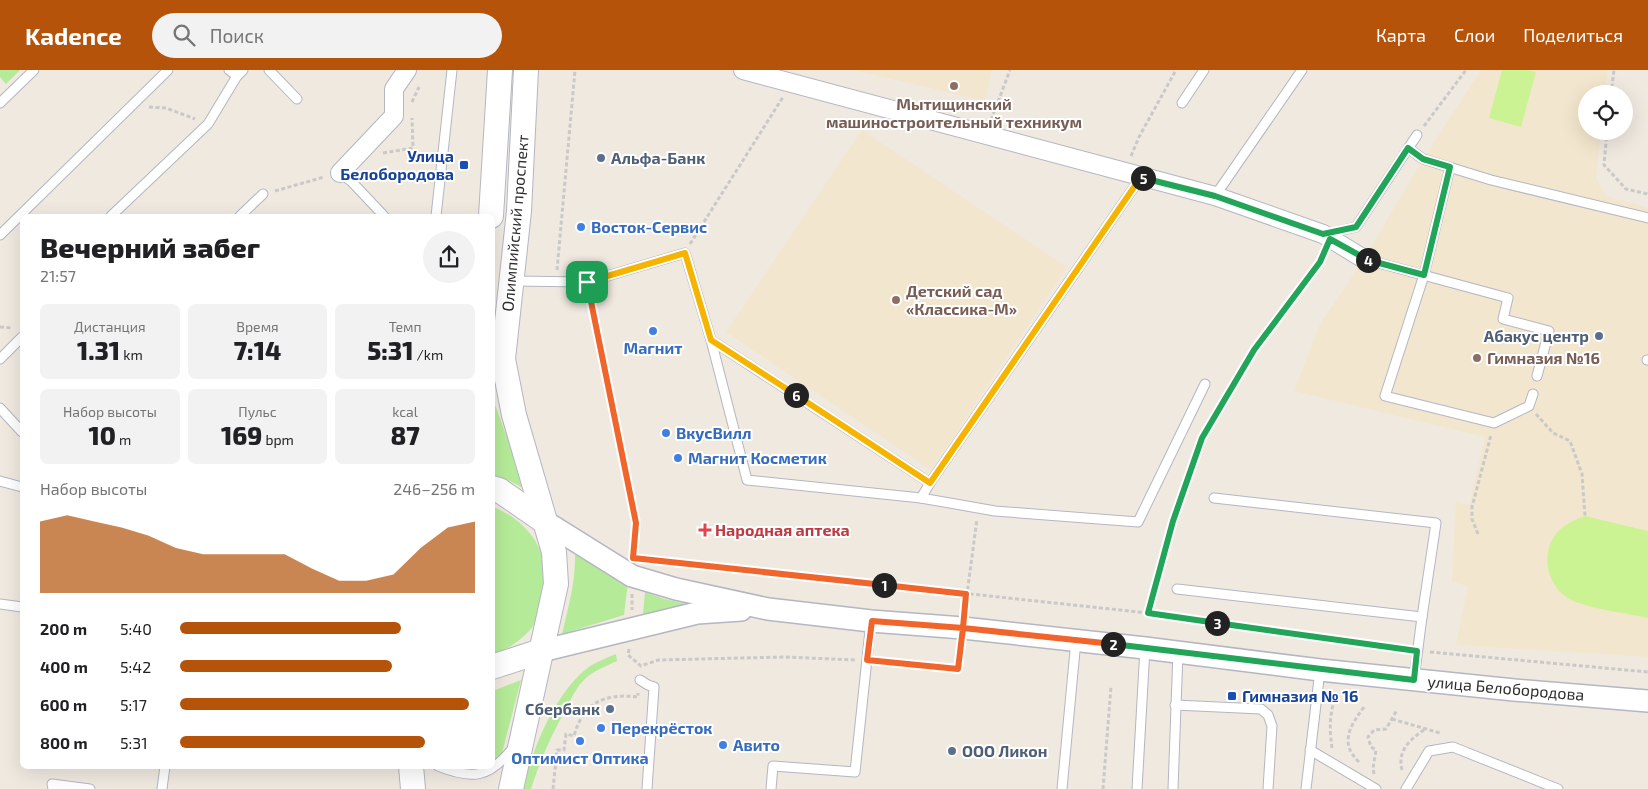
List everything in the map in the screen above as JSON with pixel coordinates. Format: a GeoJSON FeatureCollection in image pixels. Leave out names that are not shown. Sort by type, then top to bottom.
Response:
{"type":"FeatureCollection","features":[{"type":"Feature","properties":{"kind":"main road","name":"Олимпийский проспект"},"geometry":{"type":"LineString","coordinates":[[491,214],[500,70]]}},
{"type":"Feature","properties":{"kind":"main road","name":"Олимпийский проспект"},"geometry":{"type":"LineString","coordinates":[[512,789],[556,584],[554,552],[514,415],[503,358],[519,210],[526,70]]}},
{"type":"Feature","properties":{"kind":"main road"},"geometry":{"type":"LineString","coordinates":[[495,489],[500,490],[544,521]]}},
{"type":"Feature","properties":{"kind":"main road"},"geometry":{"type":"LineString","coordinates":[[495,666],[541,651]]}},
{"type":"Feature","properties":{"kind":"main road"},"geometry":{"type":"LineString","coordinates":[[411,769],[413,789]]}},
{"type":"Feature","properties":{"kind":"street"},"geometry":{"type":"LineString","coordinates":[[340,173],[394,116],[394,89],[407,70]]}},
{"type":"Feature","properties":{"kind":"street"},"geometry":{"type":"LineString","coordinates":[[743,70],[1215,196],[1327,237],[1364,259]]}},
{"type":"Feature","properties":{"kind":"street"},"geometry":{"type":"LineString","coordinates":[[544,521],[632,576],[676,589],[768,608]]}},
{"type":"Feature","properties":{"kind":"street"},"geometry":{"type":"LineString","coordinates":[[541,651],[633,629],[665,619],[697,613],[768,608]]}},
{"type":"Feature","properties":{"kind":"street","name":"улица Белобородова"},"geometry":{"type":"LineString","coordinates":[[768,608],[872,621],[963,628],[1178,651],[1320,670],[1414,680],[1648,701]]}},
{"type":"Feature","properties":{"kind":"lane"},"geometry":{"type":"LineString","coordinates":[[0,103],[34,70]]}},
{"type":"Feature","properties":{"kind":"lane"},"geometry":{"type":"LineString","coordinates":[[21,214],[168,70]]}},
{"type":"Feature","properties":{"kind":"lane"},"geometry":{"type":"LineString","coordinates":[[113,214],[208,124],[240,73],[229,70]]}},
{"type":"Feature","properties":{"kind":"lane"},"geometry":{"type":"LineString","coordinates":[[269,70],[297,99]]}},
{"type":"Feature","properties":{"kind":"lane"},"geometry":{"type":"LineString","coordinates":[[436,214],[452,70]]}},
{"type":"Feature","properties":{"kind":"lane"},"geometry":{"type":"LineString","coordinates":[[1182,103],[1204,70]]}},
{"type":"Feature","properties":{"kind":"lane"},"geometry":{"type":"LineString","coordinates":[[1215,196],[1302,70]]}},
{"type":"Feature","properties":{"kind":"lane"},"geometry":{"type":"LineString","coordinates":[[1327,237],[1356,227],[1417,135]]}},
{"type":"Feature","properties":{"kind":"lane"},"geometry":{"type":"LineString","coordinates":[[1408,148],[1423,159],[1491,180],[1648,218]]}},
{"type":"Feature","properties":{"kind":"lane"},"geometry":{"type":"LineString","coordinates":[[1450,167],[1424,275],[1385,396],[1494,423],[1529,406],[1533,394]]}},
{"type":"Feature","properties":{"kind":"lane"},"geometry":{"type":"LineString","coordinates":[[340,173],[351,181],[382,214]]}},
{"type":"Feature","properties":{"kind":"lane"},"geometry":{"type":"LineString","coordinates":[[921,498],[1141,177]]}},
{"type":"Feature","properties":{"kind":"lane"},"geometry":{"type":"LineString","coordinates":[[242,214],[263,194]]}},
{"type":"Feature","properties":{"kind":"lane"},"geometry":{"type":"LineString","coordinates":[[0,235],[20,215]]}},
{"type":"Feature","properties":{"kind":"lane"},"geometry":{"type":"LineString","coordinates":[[511,281],[587,282],[685,253],[711,340],[747,480],[921,498],[995,511],[1138,522],[1205,384]]}},
{"type":"Feature","properties":{"kind":"lane"},"geometry":{"type":"LineString","coordinates":[[1364,259],[1508,298],[1503,319],[1549,331],[1537,376]]}},
{"type":"Feature","properties":{"kind":"lane"},"geometry":{"type":"LineString","coordinates":[[0,358],[20,339]]}},
{"type":"Feature","properties":{"kind":"lane"},"geometry":{"type":"LineString","coordinates":[[711,340],[930,483]]}},
{"type":"Feature","properties":{"kind":"lane"},"geometry":{"type":"LineString","coordinates":[[0,408],[20,430]]}},
{"type":"Feature","properties":{"kind":"lane"},"geometry":{"type":"LineString","coordinates":[[0,480],[20,486]]}},
{"type":"Feature","properties":{"kind":"lane"},"geometry":{"type":"LineString","coordinates":[[1214,498],[1436,523],[1414,680]]}},
{"type":"Feature","properties":{"kind":"lane"},"geometry":{"type":"LineString","coordinates":[[1178,589],[1422,617]]}},
{"type":"Feature","properties":{"kind":"lane"},"geometry":{"type":"LineString","coordinates":[[0,604],[20,607]]}},
{"type":"Feature","properties":{"kind":"lane"},"geometry":{"type":"LineString","coordinates":[[771,789],[773,766],[855,772],[872,621]]}},
{"type":"Feature","properties":{"kind":"lane"},"geometry":{"type":"LineString","coordinates":[[1062,789],[1076,640]]}},
{"type":"Feature","properties":{"kind":"lane"},"geometry":{"type":"LineString","coordinates":[[1137,789],[1146,648]]}},
{"type":"Feature","properties":{"kind":"lane"},"geometry":{"type":"LineString","coordinates":[[1173,789],[1178,651]]}},
{"type":"Feature","properties":{"kind":"lane"},"geometry":{"type":"LineString","coordinates":[[1306,789],[1320,670]]}},
{"type":"Feature","properties":{"kind":"lane"},"geometry":{"type":"LineString","coordinates":[[640,680],[654,687],[647,789]]}},
{"type":"Feature","properties":{"kind":"lane"},"geometry":{"type":"LineString","coordinates":[[1175,705],[1261,709],[1268,715],[1272,726],[1268,789]]}},
{"type":"Feature","properties":{"kind":"lane"},"geometry":{"type":"LineString","coordinates":[[495,768],[514,747],[523,733]]}},
{"type":"Feature","properties":{"kind":"lane"},"geometry":{"type":"LineString","coordinates":[[1407,787],[1429,751],[1453,747],[1558,789]]}},
{"type":"Feature","properties":{"kind":"lane"},"geometry":{"type":"LineString","coordinates":[[1310,750],[1376,789]]}},
{"type":"Feature","properties":{"kind":"lane"},"geometry":{"type":"LineString","coordinates":[[162,789],[164,769]]}},
{"type":"Feature","properties":{"kind":"lane"},"geometry":{"type":"LineString","coordinates":[[446,769],[461,775],[481,774],[494,769]]}},
{"type":"Feature","properties":{"kind":"lane"},"geometry":{"type":"LineString","coordinates":[[53,789],[52,784],[90,789]]}},
{"type":"Feature","properties":{"kind":"path"},"geometry":{"type":"LineString","coordinates":[[556,283],[575,70]]}},
{"type":"Feature","properties":{"kind":"path"},"geometry":{"type":"LineString","coordinates":[[986,135],[1010,70]]}},
{"type":"Feature","properties":{"kind":"path"},"geometry":{"type":"LineString","coordinates":[[1138,137],[1176,70]]}},
{"type":"Feature","properties":{"kind":"path"},"geometry":{"type":"LineString","coordinates":[[1417,135],[1466,70]]}},
{"type":"Feature","properties":{"kind":"path"},"geometry":{"type":"LineString","coordinates":[[1612,85],[1614,70]]}},
{"type":"Feature","properties":{"kind":"path"},"geometry":{"type":"LineString","coordinates":[[685,253],[792,83]]}},
{"type":"Feature","properties":{"kind":"path"},"geometry":{"type":"LineString","coordinates":[[132,105],[166,108],[208,124]]}},
{"type":"Feature","properties":{"kind":"path"},"geometry":{"type":"LineString","coordinates":[[1606,140],[1604,165],[1626,189],[1648,194]]}},
{"type":"Feature","properties":{"kind":"path"},"geometry":{"type":"LineString","coordinates":[[1148,613],[1173,521],[1202,438],[1254,350],[1320,262],[1327,237]]}},
{"type":"Feature","properties":{"kind":"path"},"geometry":{"type":"LineString","coordinates":[[587,282],[636,523],[633,558]]}},
{"type":"Feature","properties":{"kind":"path"},"geometry":{"type":"LineString","coordinates":[[1529,406],[1553,433],[1570,441],[1582,474],[1585,516]]}},
{"type":"Feature","properties":{"kind":"path"},"geometry":{"type":"LineString","coordinates":[[1478,534],[1472,519],[1472,507],[1494,423]]}},
{"type":"Feature","properties":{"kind":"path"},"geometry":{"type":"LineString","coordinates":[[633,629],[628,655],[641,666],[658,660],[784,657],[867,660],[958,669],[978,508]]}},
{"type":"Feature","properties":{"kind":"path"},"geometry":{"type":"LineString","coordinates":[[653,560],[1148,613],[1417,651],[1648,672]]}},
{"type":"Feature","properties":{"kind":"path"},"geometry":{"type":"LineString","coordinates":[[554,789],[557,750],[564,750],[566,734],[574,736],[580,718],[594,703],[612,697],[638,697],[640,680]]}},
{"type":"Feature","properties":{"kind":"path"},"geometry":{"type":"LineString","coordinates":[[1103,789],[1112,686]]}},
{"type":"Feature","properties":{"kind":"path"},"geometry":{"type":"LineString","coordinates":[[1333,705],[1330,714],[1330,732],[1333,754]]}},
{"type":"Feature","properties":{"kind":"path"},"geometry":{"type":"LineString","coordinates":[[1362,764],[1349,750],[1348,743],[1352,724],[1364,707]]}},
{"type":"Feature","properties":{"kind":"path"},"geometry":{"type":"LineString","coordinates":[[1374,776],[1373,768],[1376,750],[1371,747],[1368,737],[1374,730],[1386,729],[1397,710]]}},
{"type":"Feature","properties":{"kind":"path"},"geometry":{"type":"LineString","coordinates":[[1392,719],[1440,733]]}},
{"type":"Feature","properties":{"kind":"path"},"geometry":{"type":"LineString","coordinates":[[1407,787],[1400,762],[1409,741],[1425,728]]}},
{"type":"Feature","properties":{"kind":"path"},"geometry":{"type":"LineString","coordinates":[[1366,767],[1373,768]]}},
{"type":"Feature","properties":{"kind":"shaded area","name":"Мытищинский машиностроительный техникум"},"geometry":{"type":"Polygon","coordinates":[[[854,70],[992,70],[985,101],[854,70]]]}},
{"type":"Feature","properties":{"kind":"shaded area","name":"Гимназия №16"},"geometry":{"type":"Polygon","coordinates":[[[1481,70],[1608,70],[1606,85],[1578,85],[1578,140],[1600,140],[1596,177],[1606,196],[1648,208],[1648,657],[1456,645],[1468,587],[1452,581],[1456,501],[1469,506],[1485,437],[1294,391],[1320,324],[1364,259],[1423,159],[1481,70]]]}},
{"type":"Feature","properties":{"kind":"shaded area","name":"Детский сад «Классика-М»"},"geometry":{"type":"Polygon","coordinates":[[[862,130],[1067,267],[931,470],[726,332],[862,130]]]}},
{"type":"Feature","properties":{"kind":"green space"},"geometry":{"type":"Polygon","coordinates":[[[0,70],[20,70],[6,84],[0,77],[0,70]]]}},
{"type":"Feature","properties":{"kind":"green space"},"geometry":{"type":"Polygon","coordinates":[[[1502,70],[1528,70],[1536,72],[1521,127],[1489,118],[1502,70]]]}},
{"type":"Feature","properties":{"kind":"green space"},"geometry":{"type":"Polygon","coordinates":[[[495,405],[525,489],[495,476],[495,405]]]}},
{"type":"Feature","properties":{"kind":"green space"},"geometry":{"type":"Polygon","coordinates":[[[495,508],[515,519],[527,530],[535,540],[545,566],[546,580],[543,607],[530,630],[513,645],[495,655],[495,508]]]}},
{"type":"Feature","properties":{"kind":"green space"},"geometry":{"type":"Polygon","coordinates":[[[1585,516],[1648,531],[1648,618],[1584,605],[1568,598],[1556,587],[1549,572],[1548,564],[1551,542],[1562,528],[1585,516]]]}},
{"type":"Feature","properties":{"kind":"green space"},"geometry":{"type":"Polygon","coordinates":[[[575,550],[628,582],[624,615],[562,634],[573,582],[575,550]]]}},
{"type":"Feature","properties":{"kind":"green space"},"geometry":{"type":"Polygon","coordinates":[[[645,592],[664,599],[687,604],[687,608],[643,614],[645,592]]]}},
{"type":"Feature","properties":{"kind":"green space"},"geometry":{"type":"Polygon","coordinates":[[[616,654],[617,661],[593,673],[577,688],[556,727],[531,789],[523,789],[538,741],[564,694],[588,667],[616,654]]]}},
{"type":"Feature","properties":{"kind":"green space"},"geometry":{"type":"Polygon","coordinates":[[[521,680],[502,753],[495,762],[495,690],[521,680]]]}},
{"type":"Feature","properties":{"kind":"place","name":"Мытищинский машиностроительный техникум"},"geometry":{"type":"Point","coordinates":[954,86]}},
{"type":"Feature","properties":{"kind":"place","name":"Альфа-Банк"},"geometry":{"type":"Point","coordinates":[601,158]}},
{"type":"Feature","properties":{"kind":"place","name":"Улица Белобородова"},"geometry":{"type":"Point","coordinates":[464,165]}},
{"type":"Feature","properties":{"kind":"place","name":"Восток-Сервис"},"geometry":{"type":"Point","coordinates":[581,227]}},
{"type":"Feature","properties":{"kind":"place","name":"Детский сад «Классика-М»"},"geometry":{"type":"Point","coordinates":[896,300]}},
{"type":"Feature","properties":{"kind":"place","name":"Магнит"},"geometry":{"type":"Point","coordinates":[653,331]}},
{"type":"Feature","properties":{"kind":"place","name":"Абакус центр"},"geometry":{"type":"Point","coordinates":[1599,336]}},
{"type":"Feature","properties":{"kind":"place","name":"Гимназия №16"},"geometry":{"type":"Point","coordinates":[1477,358]}},
{"type":"Feature","properties":{"kind":"place","name":"ВкусВилл"},"geometry":{"type":"Point","coordinates":[666,433]}},
{"type":"Feature","properties":{"kind":"place","name":"Магнит Косметик"},"geometry":{"type":"Point","coordinates":[678,458]}},
{"type":"Feature","properties":{"kind":"place","name":"Народная аптека"},"geometry":{"type":"Point","coordinates":[705,530]}},
{"type":"Feature","properties":{"kind":"place","name":"Гимназия № 16"},"geometry":{"type":"Point","coordinates":[1232,696]}},
{"type":"Feature","properties":{"kind":"place","name":"Сбербанк"},"geometry":{"type":"Point","coordinates":[610,709]}},
{"type":"Feature","properties":{"kind":"place","name":"Перекрёсток"},"geometry":{"type":"Point","coordinates":[601,728]}},
{"type":"Feature","properties":{"kind":"place","name":"Оптимист Оптика"},"geometry":{"type":"Point","coordinates":[580,741]}},
{"type":"Feature","properties":{"kind":"place","name":"Авито"},"geometry":{"type":"Point","coordinates":[723,745]}},
{"type":"Feature","properties":{"kind":"place","name":"ООО Ликон"},"geometry":{"type":"Point","coordinates":[952,751]}},
{"type":"Feature","properties":{"kind":"route"},"geometry":{"type":"LineString","coordinates":[[587,282],[636,523],[633,558],[966,594],[963,628],[872,621],[867,660],[958,669],[963,628],[1178,651],[1320,670],[1414,680],[1417,651],[1148,613],[1173,521],[1202,438],[1254,350],[1320,262],[1330,239],[1364,259],[1424,275],[1450,167],[1423,159],[1408,148],[1356,227],[1323,234],[1215,196],[1141,177],[930,483],[711,340],[685,253],[587,282]]}}]}
